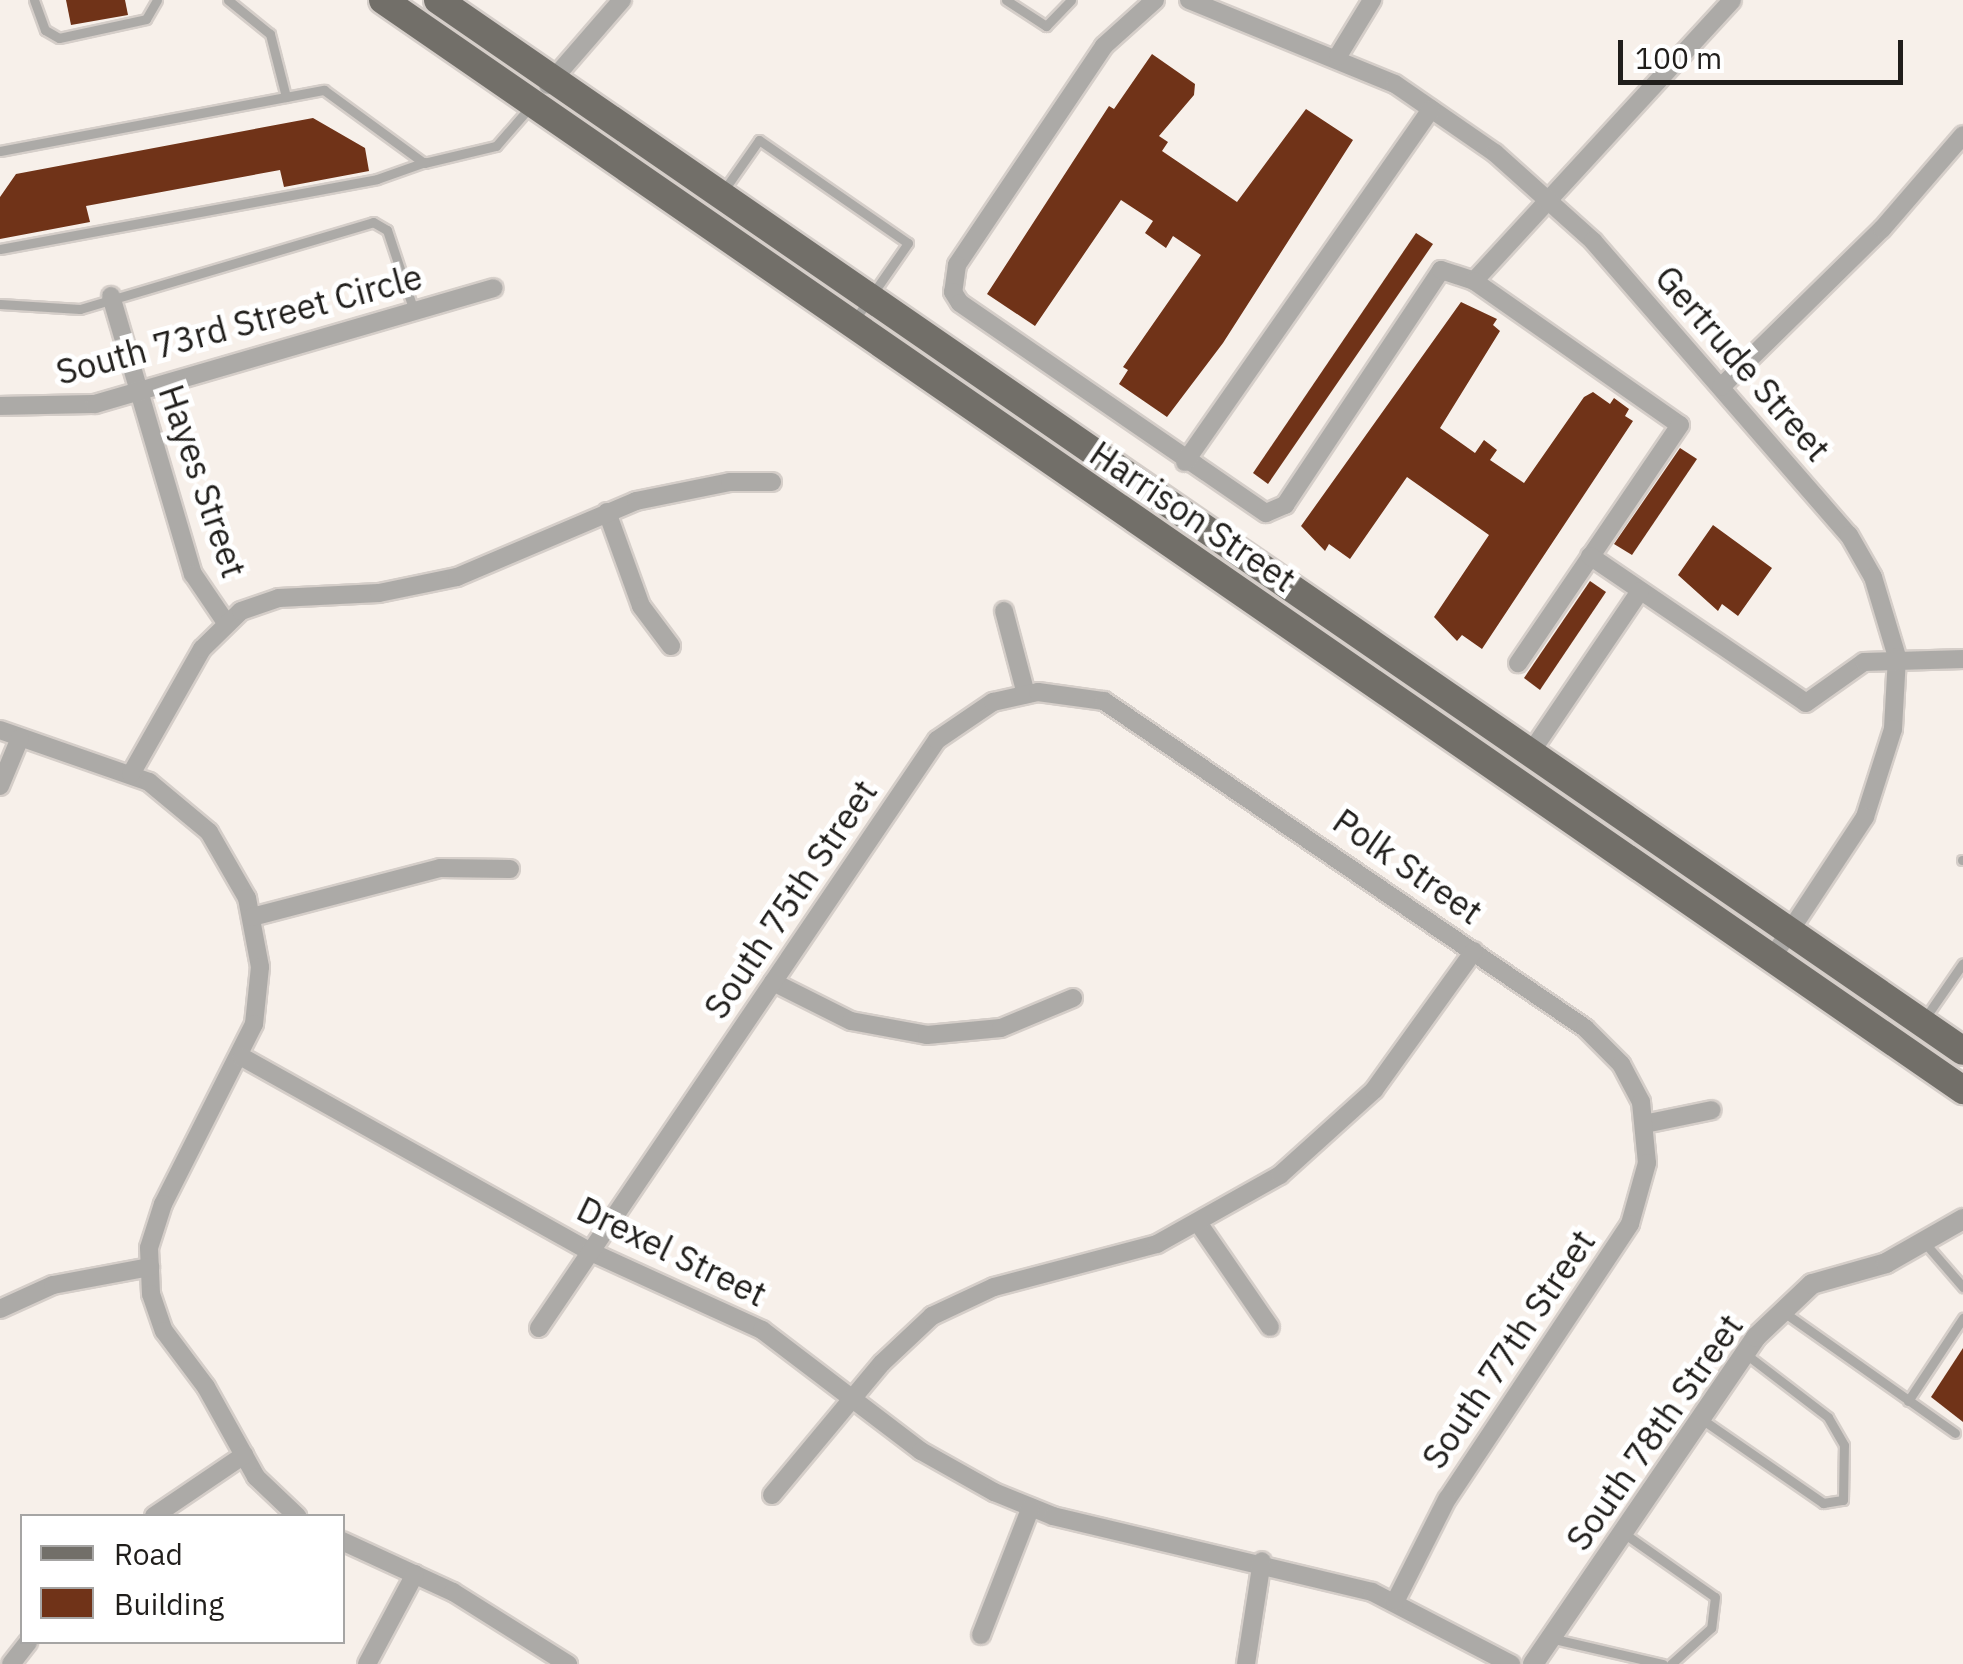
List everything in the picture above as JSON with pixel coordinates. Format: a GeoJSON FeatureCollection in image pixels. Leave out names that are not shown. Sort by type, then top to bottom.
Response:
{"type":"FeatureCollection","features":[{"type":"Feature","properties":{"kind":"main road","name":"Harrison Street"},"geometry":{"type":"LineString","coordinates":[[383,0],[850,327],[1963,1090]]}},
{"type":"Feature","properties":{"kind":"main road","name":"Harrison Street"},"geometry":{"type":"LineString","coordinates":[[438,0],[1963,1051]]}},
{"type":"Feature","properties":{"kind":"street"},"geometry":{"type":"LineString","coordinates":[[532,105],[622,0]]}},
{"type":"Feature","properties":{"kind":"street"},"geometry":{"type":"LineString","coordinates":[[1155,0],[1104,46],[957,265],[953,292],[960,303],[1257,512],[1285,505],[1442,270],[1474,282],[1680,426],[1518,664]]}},
{"type":"Feature","properties":{"kind":"street","name":"Gertrude Street"},"geometry":{"type":"LineString","coordinates":[[1189,0],[1338,56],[1432,109],[1549,201],[1593,241],[1849,535],[1874,578],[1897,657],[1894,729],[1865,817],[1772,958]]}},
{"type":"Feature","properties":{"kind":"street"},"geometry":{"type":"LineString","coordinates":[[1338,56],[1372,0]]}},
{"type":"Feature","properties":{"kind":"street"},"geometry":{"type":"LineString","coordinates":[[1474,282],[1732,0]]}},
{"type":"Feature","properties":{"kind":"street"},"geometry":{"type":"LineString","coordinates":[[1186,462],[1432,109]]}},
{"type":"Feature","properties":{"kind":"street"},"geometry":{"type":"LineString","coordinates":[[1721,387],[1882,229],[1960,144]]}},
{"type":"Feature","properties":{"kind":"street","name":"South 73rd Street Circle"},"geometry":{"type":"LineString","coordinates":[[0,406],[69,409],[492,288]]}},
{"type":"Feature","properties":{"kind":"street","name":"Hayes Street"},"geometry":{"type":"LineString","coordinates":[[111,296],[194,574],[226,624]]}},
{"type":"Feature","properties":{"kind":"street"},"geometry":{"type":"LineString","coordinates":[[131,774],[202,649],[226,624],[279,598],[379,592],[457,577],[608,512],[702,486],[772,482]]}},
{"type":"Feature","properties":{"kind":"street"},"geometry":{"type":"LineString","coordinates":[[608,512],[641,606],[671,646]]}},
{"type":"Feature","properties":{"kind":"street"},"geometry":{"type":"LineString","coordinates":[[1590,556],[1806,703],[1864,662],[1897,657],[1963,659]]}},
{"type":"Feature","properties":{"kind":"street"},"geometry":{"type":"LineString","coordinates":[[1529,754],[1640,591]]}},
{"type":"Feature","properties":{"kind":"street"},"geometry":{"type":"LineString","coordinates":[[1004,611],[1026,694]]}},
{"type":"Feature","properties":{"kind":"street","name":"Polk Street"},"geometry":{"type":"LineString","coordinates":[[1026,694],[1080,695],[1126,711],[1474,951],[1606,1046],[1634,1088],[1644,1124]]}},
{"type":"Feature","properties":{"kind":"street","name":"South 75th Street"},"geometry":{"type":"LineString","coordinates":[[539,1328],[937,740],[978,708],[1026,694]]}},
{"type":"Feature","properties":{"kind":"street"},"geometry":{"type":"LineString","coordinates":[[0,730],[131,774],[176,801],[209,832],[242,884],[252,917],[260,987],[242,1057],[163,1204],[150,1266],[164,1330],[206,1387],[244,1455],[295,1514]]}},
{"type":"Feature","properties":{"kind":"street"},"geometry":{"type":"LineString","coordinates":[[0,786],[20,738]]}},
{"type":"Feature","properties":{"kind":"street"},"geometry":{"type":"LineString","coordinates":[[252,917],[440,868],[510,868]]}},
{"type":"Feature","properties":{"kind":"street"},"geometry":{"type":"LineString","coordinates":[[772,1496],[910,1334],[956,1302],[1126,1255],[1200,1224],[1280,1176],[1346,1120],[1398,1061],[1474,951]]}},
{"type":"Feature","properties":{"kind":"street"},"geometry":{"type":"LineString","coordinates":[[773,982],[851,1021],[927,1035],[1001,1028],[1073,998]]}},
{"type":"Feature","properties":{"kind":"street","name":"Drexel Street"},"geometry":{"type":"LineString","coordinates":[[242,1057],[592,1252],[762,1330],[947,1468],[1031,1508],[1262,1562],[1395,1602],[1511,1664]]}},
{"type":"Feature","properties":{"kind":"street"},"geometry":{"type":"LineString","coordinates":[[1644,1124],[1712,1110]]}},
{"type":"Feature","properties":{"kind":"street","name":"South 77th Street"},"geometry":{"type":"LineString","coordinates":[[1395,1602],[1447,1499],[1630,1224],[1647,1163],[1644,1124]]}},
{"type":"Feature","properties":{"kind":"street","name":"South 78th Street"},"geometry":{"type":"LineString","coordinates":[[1533,1664],[1744,1353],[1783,1311],[1812,1284],[1886,1263],[1963,1220]]}},
{"type":"Feature","properties":{"kind":"street"},"geometry":{"type":"LineString","coordinates":[[1200,1224],[1270,1327]]}},
{"type":"Feature","properties":{"kind":"street"},"geometry":{"type":"LineString","coordinates":[[0,1309],[53,1285],[150,1266]]}},
{"type":"Feature","properties":{"kind":"street"},"geometry":{"type":"LineString","coordinates":[[157,1514],[244,1455]]}},
{"type":"Feature","properties":{"kind":"street"},"geometry":{"type":"LineString","coordinates":[[981,1635],[1031,1508]]}},
{"type":"Feature","properties":{"kind":"street"},"geometry":{"type":"LineString","coordinates":[[345,1542],[416,1574],[568,1664]]}},
{"type":"Feature","properties":{"kind":"street"},"geometry":{"type":"LineString","coordinates":[[1246,1664],[1262,1562]]}},
{"type":"Feature","properties":{"kind":"street"},"geometry":{"type":"LineString","coordinates":[[368,1664],[416,1574]]}},
{"type":"Feature","properties":{"kind":"street"},"geometry":{"type":"LineString","coordinates":[[11,1664],[26,1644]]}},
{"type":"Feature","properties":{"kind":"lane"},"geometry":{"type":"LineString","coordinates":[[34,0],[44,30],[58,38],[146,19],[157,0]]}},
{"type":"Feature","properties":{"kind":"lane"},"geometry":{"type":"LineString","coordinates":[[228,0],[270,34],[286,97]]}},
{"type":"Feature","properties":{"kind":"lane"},"geometry":{"type":"LineString","coordinates":[[1006,0],[1046,26],[1071,0]]}},
{"type":"Feature","properties":{"kind":"lane"},"geometry":{"type":"LineString","coordinates":[[0,151],[324,90],[424,162]]}},
{"type":"Feature","properties":{"kind":"lane"},"geometry":{"type":"LineString","coordinates":[[0,249],[377,179],[424,162],[496,146],[532,105]]}},
{"type":"Feature","properties":{"kind":"lane"},"geometry":{"type":"LineString","coordinates":[[719,197],[758,140],[908,243],[850,327]]}},
{"type":"Feature","properties":{"kind":"lane"},"geometry":{"type":"LineString","coordinates":[[0,304],[80,308],[373,222],[387,230],[414,311]]}},
{"type":"Feature","properties":{"kind":"lane"},"geometry":{"type":"LineString","coordinates":[[1922,1023],[1963,963]]}},
{"type":"Feature","properties":{"kind":"lane"},"geometry":{"type":"LineString","coordinates":[[1924,1242],[1963,1287]]}},
{"type":"Feature","properties":{"kind":"lane"},"geometry":{"type":"LineString","coordinates":[[1783,1311],[1955,1434]]}},
{"type":"Feature","properties":{"kind":"lane"},"geometry":{"type":"LineString","coordinates":[[1908,1401],[1963,1318]]}},
{"type":"Feature","properties":{"kind":"lane"},"geometry":{"type":"LineString","coordinates":[[1700,1418],[1823,1503],[1843,1500],[1844,1445],[1828,1417],[1744,1353]]}},
{"type":"Feature","properties":{"kind":"lane"},"geometry":{"type":"LineString","coordinates":[[1622,1532],[1715,1598],[1712,1628],[1671,1664]]}},
{"type":"Feature","properties":{"kind":"lane"},"geometry":{"type":"LineString","coordinates":[[1550,1638],[1663,1664]]}},
{"type":"Feature","properties":{"kind":"building"},"geometry":{"type":"Polygon","coordinates":[[[66,0],[125,0],[128,15],[71,25],[66,0]]]}},
{"type":"Feature","properties":{"kind":"building"},"geometry":{"type":"Polygon","coordinates":[[[1152,54],[1195,84],[1194,95],[1159,136],[1168,142],[1162,151],[1237,202],[1306,109],[1353,140],[1223,343],[1167,417],[1119,384],[1128,370],[1123,367],[1201,255],[1173,236],[1166,248],[1145,233],[1153,221],[1121,200],[1035,326],[987,294],[1109,106],[1114,109],[1152,54]]]}},
{"type":"Feature","properties":{"kind":"building"},"geometry":{"type":"Polygon","coordinates":[[[313,118],[365,148],[369,171],[284,187],[280,170],[86,206],[90,222],[0,239],[0,197],[16,174],[313,118]]]}},
{"type":"Feature","properties":{"kind":"building"},"geometry":{"type":"Polygon","coordinates":[[[1416,233],[1433,244],[1268,484],[1253,473],[1416,233]]]}},
{"type":"Feature","properties":{"kind":"building"},"geometry":{"type":"Polygon","coordinates":[[[1461,302],[1497,319],[1493,325],[1500,331],[1440,428],[1475,453],[1484,440],[1497,450],[1490,460],[1524,483],[1584,397],[1593,392],[1610,404],[1614,398],[1629,409],[1625,416],[1633,421],[1482,649],[1462,635],[1457,641],[1434,617],[1489,535],[1407,477],[1350,559],[1329,544],[1325,551],[1301,526],[1461,302]]]}},
{"type":"Feature","properties":{"kind":"building"},"geometry":{"type":"Polygon","coordinates":[[[1680,448],[1697,459],[1632,555],[1614,544],[1680,448]]]}},
{"type":"Feature","properties":{"kind":"building"},"geometry":{"type":"Polygon","coordinates":[[[1713,525],[1772,568],[1738,616],[1722,604],[1718,611],[1678,575],[1713,525]]]}},
{"type":"Feature","properties":{"kind":"building"},"geometry":{"type":"Polygon","coordinates":[[[1590,581],[1606,592],[1540,690],[1524,678],[1590,581]]]}},
{"type":"Feature","properties":{"kind":"building"},"geometry":{"type":"Polygon","coordinates":[[[1963,1348],[1963,1422],[1931,1397],[1963,1348]]]}}]}
